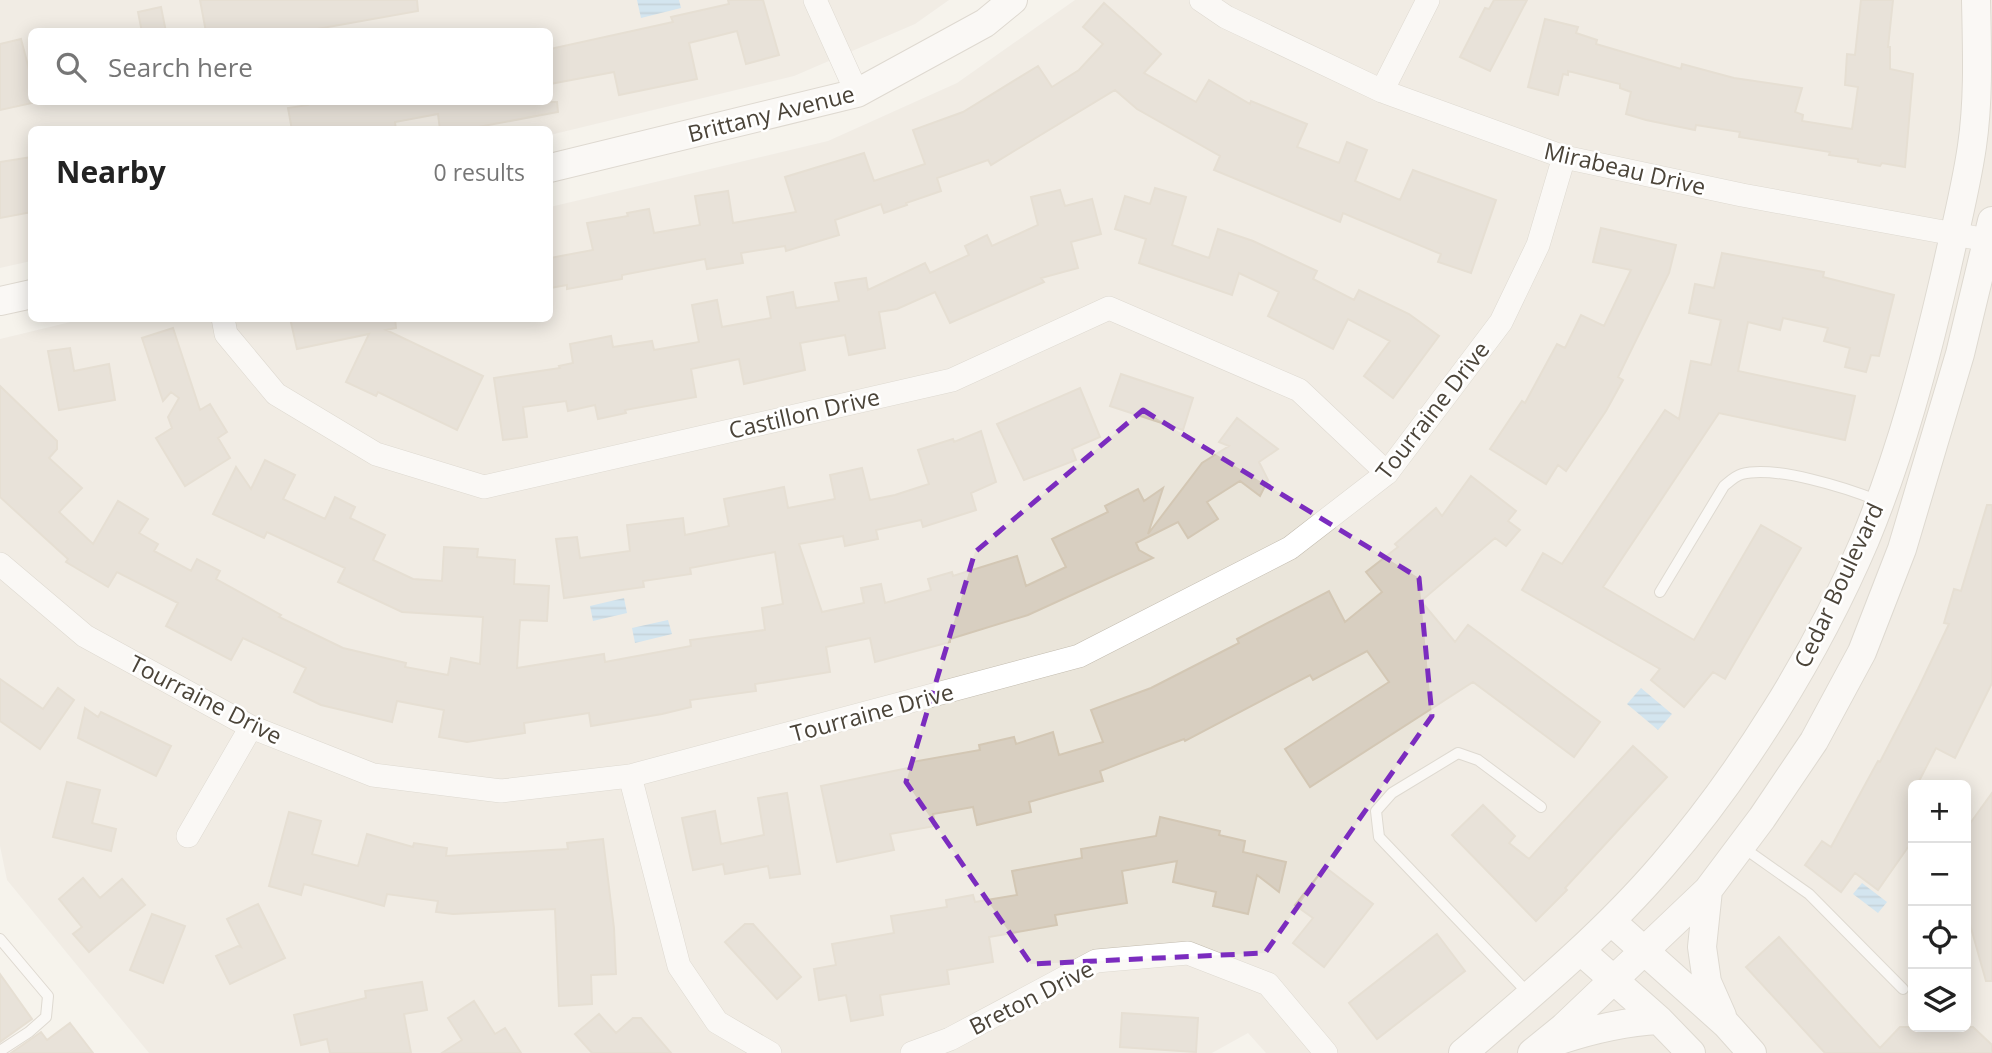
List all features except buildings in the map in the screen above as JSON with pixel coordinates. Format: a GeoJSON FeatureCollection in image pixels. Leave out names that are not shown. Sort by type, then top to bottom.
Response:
{"type":"FeatureCollection","features":[{"type":"Feature","properties":{"kind":"street"},"geometry":{"type":"LineString","coordinates":[[815,0],[857,93]]}},
{"type":"Feature","properties":{"kind":"street","name":"Brittany Avenue"},"geometry":{"type":"LineString","coordinates":[[553,167],[857,93],[985,23],[1013,0]]}},
{"type":"Feature","properties":{"kind":"street","name":"Mirabeau Drive"},"geometry":{"type":"LineString","coordinates":[[1201,0],[1226,17],[1382,91],[1564,157],[1742,195],[1954,234],[1991,234]]}},
{"type":"Feature","properties":{"kind":"street"},"geometry":{"type":"LineString","coordinates":[[1382,91],[1428,0]]}},
{"type":"Feature","properties":{"kind":"street","name":"Cedar Boulevard"},"geometry":{"type":"LineString","coordinates":[[1463,1053],[1612,922],[1664,863],[1711,804],[1770,717],[1821,632],[1865,540],[1901,439],[1926,357],[1972,145],[1977,77],[1976,0]]}},
{"type":"Feature","properties":{"kind":"street","name":"Tourraine Drive"},"geometry":{"type":"LineString","coordinates":[[0,564],[85,636],[251,727],[373,775],[501,790],[630,776],[1079,656],[1290,548],[1387,473],[1501,322],[1538,245],[1564,157]]}},
{"type":"Feature","properties":{"kind":"street","name":"Cedar Boulevard"},"geometry":{"type":"LineString","coordinates":[[1535,1050],[1615,979],[1708,890],[1762,818],[1814,741],[1862,652],[1902,549],[1960,354],[1991,234]]}},
{"type":"Feature","properties":{"kind":"street"},"geometry":{"type":"LineString","coordinates":[[0,301],[28,294]]}},
{"type":"Feature","properties":{"kind":"street","name":"Castillon Drive"},"geometry":{"type":"LineString","coordinates":[[224,322],[226,334],[275,394],[376,454],[484,486],[952,380],[1109,309],[1298,390],[1387,473]]}},
{"type":"Feature","properties":{"kind":"street"},"geometry":{"type":"LineString","coordinates":[[188,836],[251,727]]}},
{"type":"Feature","properties":{"kind":"street"},"geometry":{"type":"LineString","coordinates":[[630,776],[679,966],[718,1022],[770,1053]]}},
{"type":"Feature","properties":{"kind":"street"},"geometry":{"type":"LineString","coordinates":[[1708,890],[1702,947],[1706,982],[1726,1024]]}},
{"type":"Feature","properties":{"kind":"street"},"geometry":{"type":"LineString","coordinates":[[1612,922],[1726,1024],[1752,1053]]}},
{"type":"Feature","properties":{"kind":"street"},"geometry":{"type":"LineString","coordinates":[[1581,951],[1659,1020],[1690,1053]]}},
{"type":"Feature","properties":{"kind":"street","name":"Breton Drive"},"geometry":{"type":"LineString","coordinates":[[912,1053],[950,1039],[1096,961],[1188,953],[1268,984],[1326,1053]]}},
{"type":"Feature","properties":{"kind":"street"},"geometry":{"type":"LineString","coordinates":[[1535,1050],[1583,1032],[1626,1022],[1659,1020]]}},
{"type":"Feature","properties":{"kind":"lane"},"geometry":{"type":"LineString","coordinates":[[1660,592],[1724,486],[1735,476],[1745,472],[1787,474],[1846,488],[1879,500]]}},
{"type":"Feature","properties":{"kind":"lane"},"geometry":{"type":"LineString","coordinates":[[1531,996],[1379,837],[1376,811],[1392,793],[1458,753],[1478,760],[1541,807]]}},
{"type":"Feature","properties":{"kind":"lane"},"geometry":{"type":"LineString","coordinates":[[1741,846],[1809,894],[1903,989]]}},
{"type":"Feature","properties":{"kind":"lane"},"geometry":{"type":"LineString","coordinates":[[0,939],[48,996],[46,1017],[0,1051]]}},
{"type":"Feature","properties":{"kind":"highlighted area"},"geometry":{"type":"Polygon","coordinates":[[[1143,410],[1419,578],[1432,716],[1265,953],[1031,964],[906,782],[975,552],[1143,410]]]}},
{"type":"Feature","properties":{"kind":"shaded area"},"geometry":{"type":"Polygon","coordinates":[[[0,0],[949,0],[915,24],[794,76],[553,134],[553,126],[28,126],[28,262],[0,268],[0,0]]]}},
{"type":"Feature","properties":{"kind":"shaded area"},"geometry":{"type":"Polygon","coordinates":[[[1075,0],[1992,0],[1992,1053],[1266,1053],[1248,1033],[1212,1053],[149,1053],[7,880],[0,846],[0,339],[70,322],[553,322],[553,206],[828,141],[957,83],[1075,0]]]}},
{"type":"Feature","properties":{"kind":"water"},"geometry":{"type":"Polygon","coordinates":[[[637,0],[679,0],[681,8],[641,18],[637,0]]]}},
{"type":"Feature","properties":{"kind":"water"},"geometry":{"type":"Polygon","coordinates":[[[624,598],[627,613],[593,621],[590,606],[624,598]]]}},
{"type":"Feature","properties":{"kind":"water"},"geometry":{"type":"Polygon","coordinates":[[[668,620],[672,634],[635,643],[632,628],[668,620]]]}},
{"type":"Feature","properties":{"kind":"water"},"geometry":{"type":"Polygon","coordinates":[[[1641,688],[1672,714],[1658,730],[1627,704],[1641,688]]]}},
{"type":"Feature","properties":{"kind":"water"},"geometry":{"type":"Polygon","coordinates":[[[1862,883],[1887,902],[1878,913],[1853,894],[1862,883]]]}}]}
